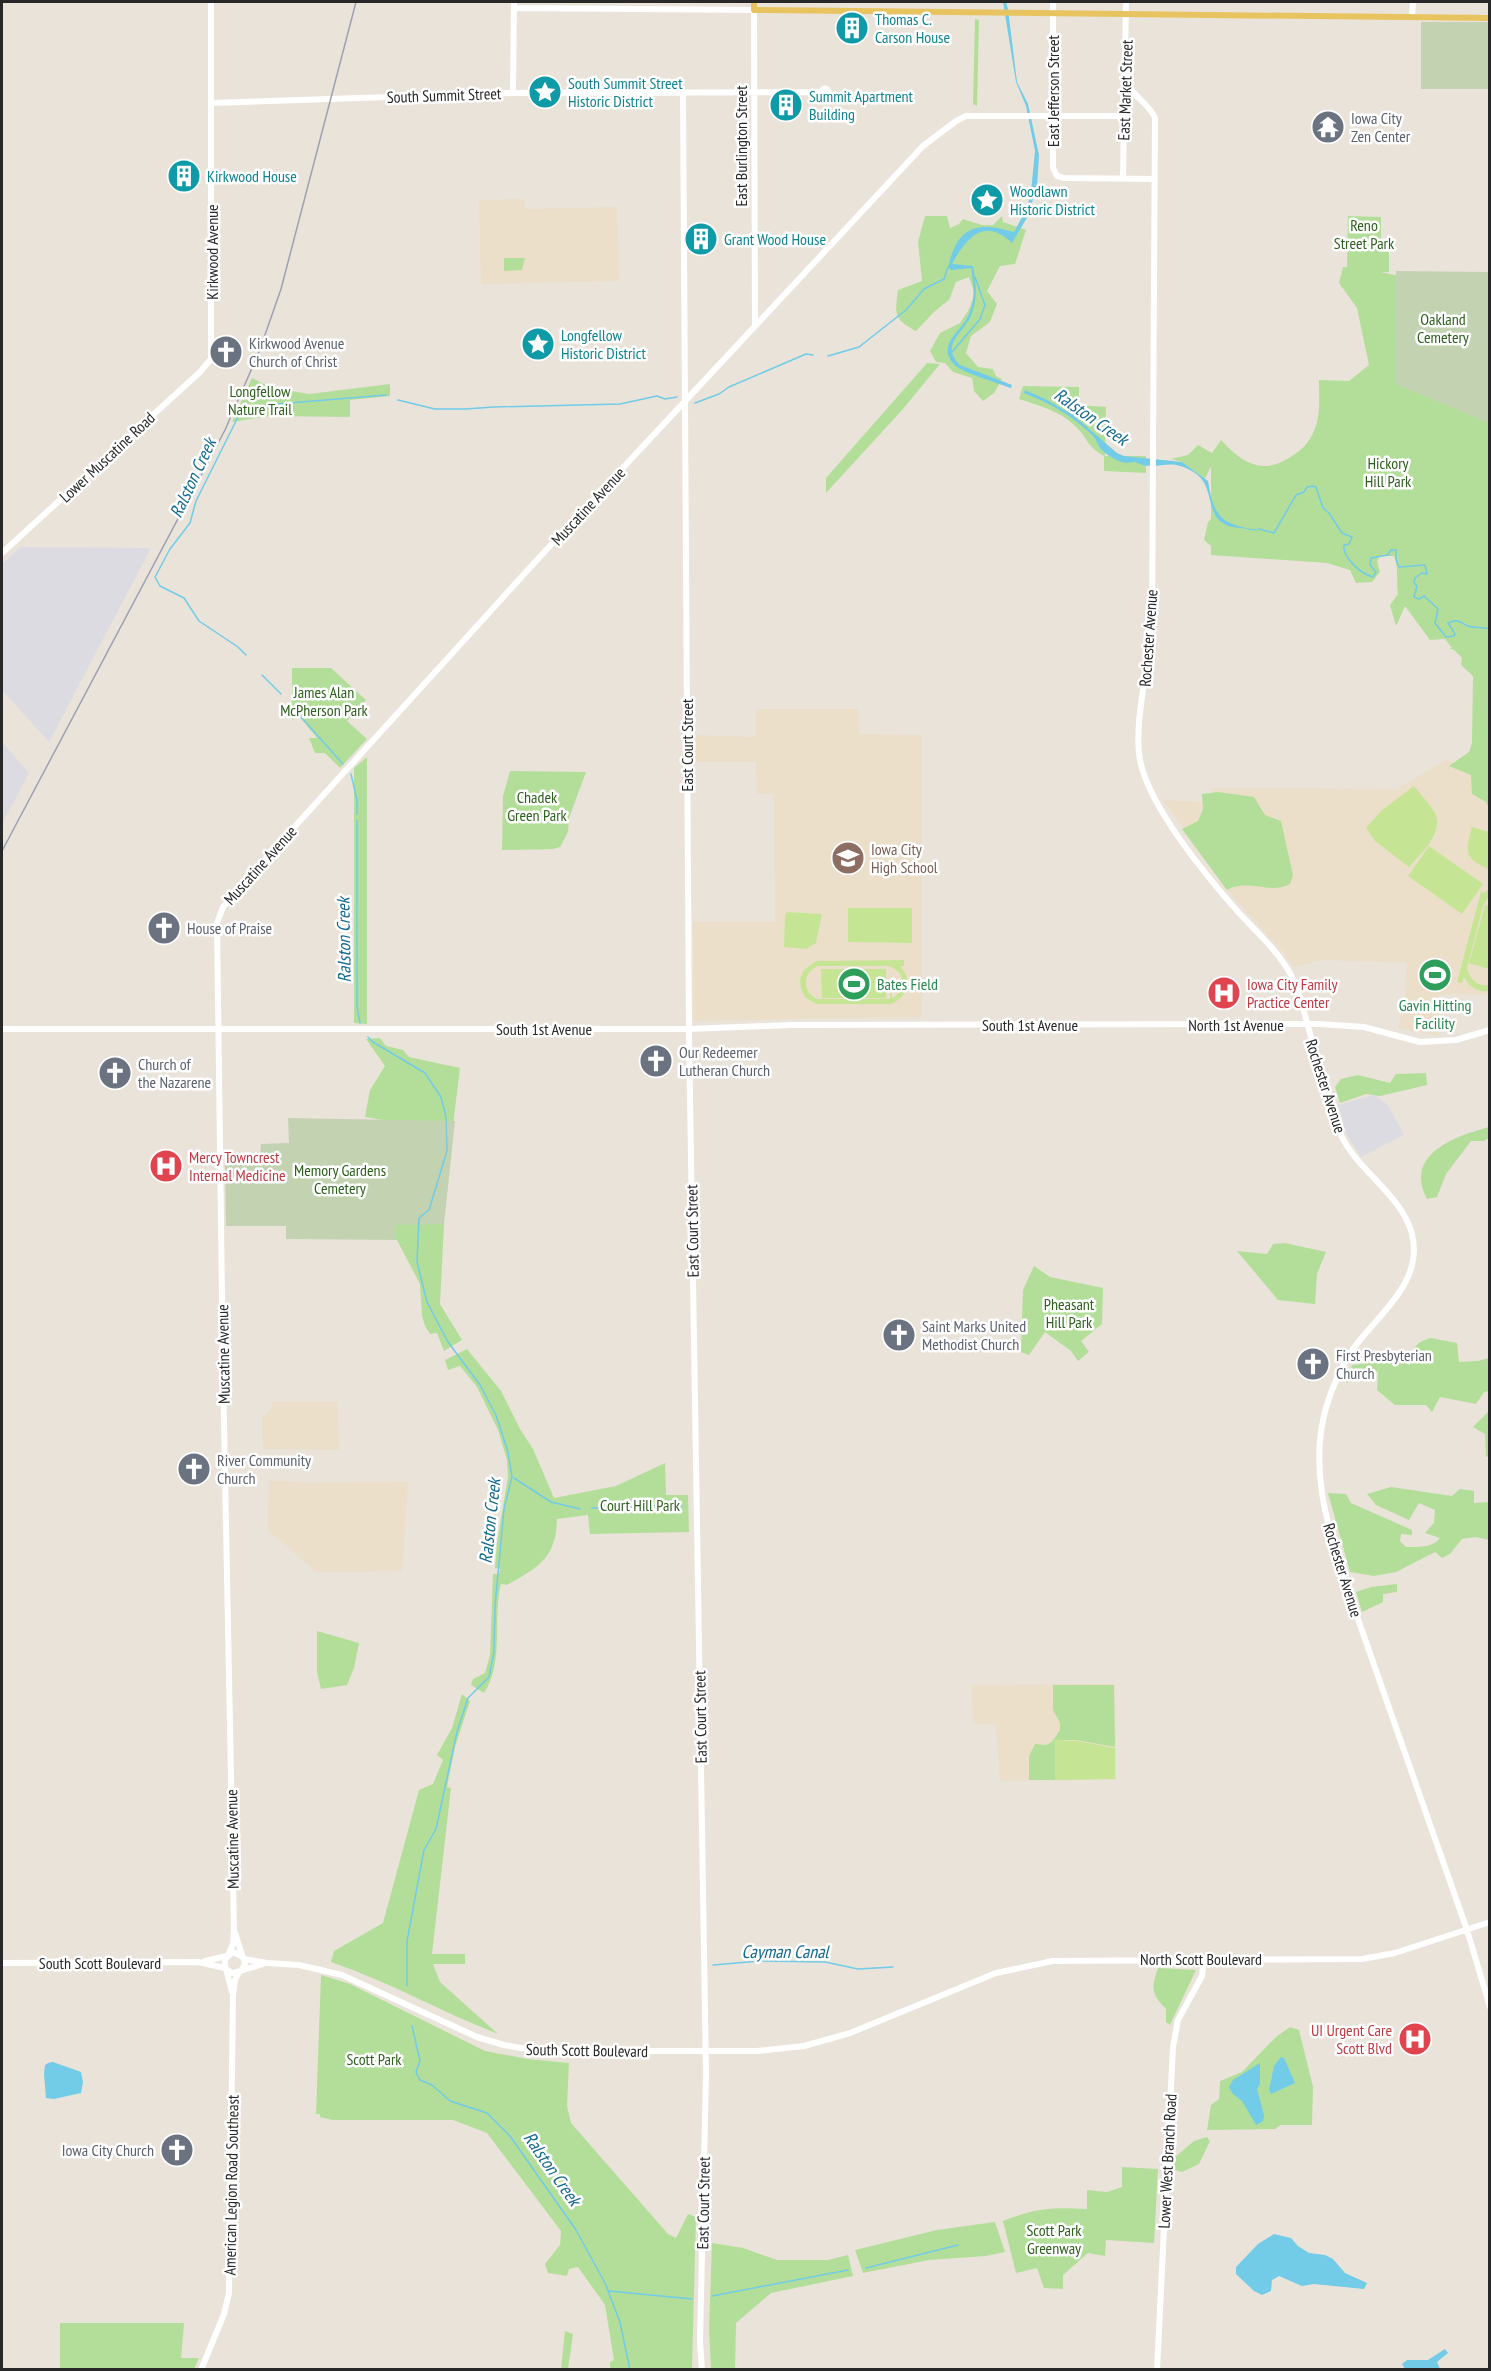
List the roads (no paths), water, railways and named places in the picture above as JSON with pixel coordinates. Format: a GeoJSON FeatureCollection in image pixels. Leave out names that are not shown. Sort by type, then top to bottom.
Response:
{"type":"FeatureCollection","features":[{"type":"Feature","properties":{"kind":"main road","name":"Kirkwood Avenue"},"geometry":{"type":"LineString","coordinates":[[211,2],[211,359]]}},
{"type":"Feature","properties":{"kind":"main road","name":"East Burlington Street"},"geometry":{"type":"LineString","coordinates":[[754,2],[755,326]]}},
{"type":"Feature","properties":{"kind":"main road","name":"East Jefferson Street"},"geometry":{"type":"LineString","coordinates":[[1053,2],[1053,168],[1059,178],[1123,179]]}},
{"type":"Feature","properties":{"kind":"main road","name":"East Market Street"},"geometry":{"type":"LineString","coordinates":[[1123,179],[1126,2]]}},
{"type":"Feature","properties":{"kind":"main road"},"geometry":{"type":"LineString","coordinates":[[1413,2],[1413,17]]}},
{"type":"Feature","properties":{"kind":"main road"},"geometry":{"type":"LineString","coordinates":[[513,93],[514,5],[754,10],[1490,18]]}},
{"type":"Feature","properties":{"kind":"main road","name":"Rochester Avenue"},"geometry":{"type":"LineString","coordinates":[[1126,80],[1128,87],[1151,110],[1155,118],[1152,621],[1139,729],[1140,761],[1146,780],[1164,814],[1214,884],[1287,968],[1298,992],[1341,1134],[1355,1157],[1403,1214],[1412,1234],[1414,1248],[1411,1269],[1406,1282],[1354,1348],[1331,1394],[1323,1420],[1319,1448],[1322,1497],[1351,1600],[1467,1930],[1490,2007]]}},
{"type":"Feature","properties":{"kind":"main road","name":"South Summit Street"},"geometry":{"type":"LineString","coordinates":[[211,103],[513,93],[822,92]]}},
{"type":"Feature","properties":{"kind":"main road","name":"East Court Street"},"geometry":{"type":"LineString","coordinates":[[683,93],[689,1029],[706,2051],[700,2342],[702,2370]]}},
{"type":"Feature","properties":{"kind":"main road","name":"Muscatine Avenue"},"geometry":{"type":"LineString","coordinates":[[227,1955],[233,1944],[234,1930],[218,1029],[217,923],[220,911],[507,592],[923,146],[958,119],[966,116],[1124,116]]}},
{"type":"Feature","properties":{"kind":"main road"},"geometry":{"type":"LineString","coordinates":[[1123,179],[1155,179]]}},
{"type":"Feature","properties":{"kind":"main road","name":"Lower Muscatine Road"},"geometry":{"type":"LineString","coordinates":[[2,553],[211,359]]}},
{"type":"Feature","properties":{"kind":"main road","name":"South 1st Avenue"},"geometry":{"type":"LineString","coordinates":[[2,1029],[689,1029],[791,1025],[1087,1025]]}},
{"type":"Feature","properties":{"kind":"main road","name":"North 1st Avenue"},"geometry":{"type":"LineString","coordinates":[[1087,1025],[1353,1025],[1405,1040],[1432,1042],[1456,1040],[1490,1030]]}},
{"type":"Feature","properties":{"kind":"main road","name":"North Scott Boulevard"},"geometry":{"type":"LineString","coordinates":[[915,2006],[987,1976],[1043,1962],[1072,1959],[1362,1959],[1388,1955],[1490,1922]]}},
{"type":"Feature","properties":{"kind":"main road","name":"Muscatine Avenue"},"geometry":{"type":"LineString","coordinates":[[234,1930],[243,1957]]}},
{"type":"Feature","properties":{"kind":"main road"},"geometry":{"type":"LineString","coordinates":[[233,1952],[243,1957],[241,1971],[232,1973],[226,1968],[224,1962],[227,1955],[233,1952]]}},
{"type":"Feature","properties":{"kind":"main road","name":"South Scott Boulevard"},"geometry":{"type":"LineString","coordinates":[[198,1962],[227,1955]]}},
{"type":"Feature","properties":{"kind":"main road","name":"South Scott Boulevard"},"geometry":{"type":"LineString","coordinates":[[243,1957],[267,1963],[299,1965],[342,1975],[477,2037],[517,2048],[555,2051],[766,2051],[804,2046],[850,2033],[915,2006]]}},
{"type":"Feature","properties":{"kind":"main road","name":"Lower West Branch Road"},"geometry":{"type":"LineString","coordinates":[[1156,2370],[1173,2046],[1178,2020],[1202,1976],[1204,1959]]}},
{"type":"Feature","properties":{"kind":"main road","name":"South Scott Boulevard"},"geometry":{"type":"LineString","coordinates":[[2,1963],[198,1962],[226,1968]]}},
{"type":"Feature","properties":{"kind":"main road","name":"South Scott Boulevard"},"geometry":{"type":"LineString","coordinates":[[241,1971],[267,1963]]}},
{"type":"Feature","properties":{"kind":"main road","name":"American Legion Road Southeast"},"geometry":{"type":"LineString","coordinates":[[226,1968],[233,1996]]}},
{"type":"Feature","properties":{"kind":"main road","name":"American Legion Road Southeast"},"geometry":{"type":"LineString","coordinates":[[201,2370],[221,2323],[229,2293],[233,1996],[235,1980],[241,1971]]}},
{"type":"Feature","properties":{"kind":"water","name":"Ralston Creek"},"geometry":{"type":"Polygon","coordinates":[[[1003,2],[1006,2],[1008,9],[1017,82],[1028,104],[1039,155],[1037,186],[1028,216],[1012,243],[993,231],[984,231],[963,246],[952,264],[973,266],[976,290],[972,313],[956,338],[952,351],[960,365],[1012,385],[1011,388],[960,369],[950,359],[948,353],[948,346],[967,318],[973,300],[971,268],[951,270],[948,267],[957,243],[963,235],[979,227],[1014,232],[1027,208],[1031,192],[1035,151],[1026,106],[1016,82],[1003,2]]]}},
{"type":"Feature","properties":{"kind":"water","name":"Ralston Creek"},"geometry":{"type":"Polygon","coordinates":[[[1025,390],[1073,415],[1117,453],[1124,456],[1182,462],[1208,481],[1214,504],[1223,518],[1237,526],[1259,530],[1228,526],[1220,521],[1215,514],[1207,488],[1195,473],[1173,464],[1150,466],[1135,462],[1125,463],[1115,459],[1103,451],[1094,437],[1079,423],[1043,401],[1024,393],[1025,390]]]}},
{"type":"Feature","properties":{"kind":"water"},"geometry":{"type":"Polygon","coordinates":[[[1281,2057],[1284,2058],[1295,2083],[1271,2094],[1269,2090],[1274,2066],[1281,2057]]]}},
{"type":"Feature","properties":{"kind":"water"},"geometry":{"type":"Polygon","coordinates":[[[53,2062],[81,2072],[83,2082],[81,2093],[54,2099],[46,2098],[45,2065],[53,2062]]]}},
{"type":"Feature","properties":{"kind":"water"},"geometry":{"type":"Polygon","coordinates":[[[1260,2063],[1260,2084],[1257,2089],[1264,2115],[1263,2121],[1256,2125],[1242,2101],[1233,2094],[1229,2087],[1233,2080],[1260,2063]]]}},
{"type":"Feature","properties":{"kind":"water"},"geometry":{"type":"Polygon","coordinates":[[[1274,2234],[1291,2238],[1309,2253],[1325,2255],[1333,2259],[1345,2273],[1367,2283],[1364,2289],[1314,2284],[1302,2286],[1279,2276],[1272,2280],[1271,2291],[1262,2295],[1254,2291],[1236,2274],[1236,2267],[1258,2244],[1274,2234]]]}},
{"type":"Feature","properties":{"kind":"water"},"geometry":{"type":"Polygon","coordinates":[[[1445,2349],[1448,2353],[1437,2362],[1440,2369],[1405,2369],[1402,2364],[1407,2360],[1428,2360],[1445,2349]]]}},
{"type":"Feature","properties":{"kind":"waterway","name":"Ralston Creek"},"geometry":{"type":"LineString","coordinates":[[828,356],[859,347],[906,310],[924,289],[944,279],[948,267]]}},
{"type":"Feature","properties":{"kind":"waterway","name":"Ralston Creek"},"geometry":{"type":"LineString","coordinates":[[952,352],[980,319],[985,305],[975,277]]}},
{"type":"Feature","properties":{"kind":"waterway","name":"Ralston Creek"},"geometry":{"type":"LineString","coordinates":[[695,403],[806,354],[813,355]]}},
{"type":"Feature","properties":{"kind":"waterway","name":"Ralston Creek"},"geometry":{"type":"LineString","coordinates":[[246,655],[199,621],[184,598],[160,586],[155,577],[170,549],[190,523],[196,501],[243,407],[262,409],[277,404],[386,395]]}},
{"type":"Feature","properties":{"kind":"waterway","name":"Ralston Creek"},"geometry":{"type":"LineString","coordinates":[[398,400],[435,409],[465,409],[620,404],[657,396],[665,399],[677,397]]}},
{"type":"Feature","properties":{"kind":"waterway","name":"Ralston Creek"},"geometry":{"type":"LineString","coordinates":[[1259,529],[1274,533],[1296,495],[1304,492],[1307,487],[1316,487],[1323,508],[1342,533],[1352,537],[1349,544],[1344,545],[1344,550],[1349,560],[1358,569],[1373,577],[1376,572],[1370,565],[1371,558],[1388,555],[1391,550],[1396,550],[1399,567],[1425,565],[1427,574],[1422,573],[1415,578],[1414,583],[1417,586],[1414,597],[1419,599],[1424,596],[1438,609],[1435,623],[1446,637],[1454,636],[1448,623],[1454,621],[1470,627],[1490,629]]}},
{"type":"Feature","properties":{"kind":"waterway","name":"Ralston Creek"},"geometry":{"type":"LineString","coordinates":[[262,675],[281,694]]}},
{"type":"Feature","properties":{"kind":"waterway","name":"Ralston Creek"},"geometry":{"type":"LineString","coordinates":[[292,707],[343,764]]}},
{"type":"Feature","properties":{"kind":"waterway","name":"Ralston Creek"},"geometry":{"type":"LineString","coordinates":[[351,774],[357,800],[357,814]]}},
{"type":"Feature","properties":{"kind":"waterway","name":"Ralston Creek"},"geometry":{"type":"LineString","coordinates":[[357,820],[357,1007],[360,1023]]}},
{"type":"Feature","properties":{"kind":"waterway","name":"Ralston Creek"},"geometry":{"type":"LineString","coordinates":[[368,1037],[425,1073],[441,1097],[446,1117],[447,1151],[429,1210],[419,1218],[417,1262],[427,1302],[448,1342],[480,1385],[496,1415],[508,1452],[512,1477],[504,1509],[495,1606],[494,1652],[489,1677],[468,1698],[457,1732],[436,1829],[424,1850],[407,1941],[407,1986]]}},
{"type":"Feature","properties":{"kind":"waterway"},"geometry":{"type":"LineString","coordinates":[[514,1478],[551,1502],[580,1509]]}},
{"type":"Feature","properties":{"kind":"waterway"},"geometry":{"type":"LineString","coordinates":[[592,1508],[666,1504],[682,1506]]}},
{"type":"Feature","properties":{"kind":"waterway","name":"Cayman Canal"},"geometry":{"type":"LineString","coordinates":[[713,1965],[760,1961],[825,1962],[858,1969],[893,1967]]}},
{"type":"Feature","properties":{"kind":"waterway","name":"Ralston Creek"},"geometry":{"type":"LineString","coordinates":[[412,2026],[420,2061],[416,2072],[420,2080],[432,2085],[450,2101],[487,2113],[510,2136],[576,2230],[605,2283],[620,2322],[630,2370]]}},
{"type":"Feature","properties":{"kind":"waterway"},"geometry":{"type":"LineString","coordinates":[[866,2268],[958,2245]]}},
{"type":"Feature","properties":{"kind":"waterway"},"geometry":{"type":"LineString","coordinates":[[712,2296],[848,2270]]}},
{"type":"Feature","properties":{"kind":"waterway"},"geometry":{"type":"LineString","coordinates":[[609,2291],[692,2299]]}},
{"type":"Feature","properties":{"kind":"railway"},"geometry":{"type":"LineString","coordinates":[[2,851],[225,430],[259,352],[281,289],[356,2]]}},
{"type":"Feature","properties":{"kind":"place","name":"Thomas C. Carson House"},"geometry":{"type":"Point","coordinates":[852,28]}},
{"type":"Feature","properties":{"kind":"place","name":"South Summit Street Historic District"},"geometry":{"type":"Point","coordinates":[545,92]}},
{"type":"Feature","properties":{"kind":"place","name":"Summit Apartment Building"},"geometry":{"type":"Point","coordinates":[786,105]}},
{"type":"Feature","properties":{"kind":"place","name":"Iowa City Zen Center"},"geometry":{"type":"Point","coordinates":[1328,127]}},
{"type":"Feature","properties":{"kind":"place","name":"Kirkwood House"},"geometry":{"type":"Point","coordinates":[184,176]}},
{"type":"Feature","properties":{"kind":"place","name":"Woodlawn Historic District"},"geometry":{"type":"Point","coordinates":[987,200]}},
{"type":"Feature","properties":{"kind":"place","name":"Grant Wood House"},"geometry":{"type":"Point","coordinates":[701,239]}},
{"type":"Feature","properties":{"kind":"place","name":"Longfellow Historic District"},"geometry":{"type":"Point","coordinates":[538,344]}},
{"type":"Feature","properties":{"kind":"place","name":"Kirkwood Avenue Church of Christ"},"geometry":{"type":"Point","coordinates":[226,352]}},
{"type":"Feature","properties":{"kind":"place","name":"Iowa City High School"},"geometry":{"type":"Point","coordinates":[848,858]}},
{"type":"Feature","properties":{"kind":"place","name":"House of Praise"},"geometry":{"type":"Point","coordinates":[164,928]}},
{"type":"Feature","properties":{"kind":"place","name":"Gavin Hitting Facility"},"geometry":{"type":"Point","coordinates":[1435,975]}},
{"type":"Feature","properties":{"kind":"place","name":"Bates Field"},"geometry":{"type":"Point","coordinates":[854,984]}},
{"type":"Feature","properties":{"kind":"place","name":"Iowa City Family Practice Center"},"geometry":{"type":"Point","coordinates":[1224,993]}},
{"type":"Feature","properties":{"kind":"place","name":"Our Redeemer Lutheran Church"},"geometry":{"type":"Point","coordinates":[656,1061]}},
{"type":"Feature","properties":{"kind":"place","name":"Church of the Nazarene"},"geometry":{"type":"Point","coordinates":[115,1073]}},
{"type":"Feature","properties":{"kind":"place","name":"Mercy Towncrest Internal Medicine"},"geometry":{"type":"Point","coordinates":[166,1166]}},
{"type":"Feature","properties":{"kind":"place","name":"Saint Marks United Methodist Church"},"geometry":{"type":"Point","coordinates":[899,1335]}},
{"type":"Feature","properties":{"kind":"place","name":"First Presbyterian Church"},"geometry":{"type":"Point","coordinates":[1313,1364]}},
{"type":"Feature","properties":{"kind":"place","name":"River Community Church"},"geometry":{"type":"Point","coordinates":[194,1469]}},
{"type":"Feature","properties":{"kind":"place","name":"UI Urgent Care Scott Blvd"},"geometry":{"type":"Point","coordinates":[1415,2039]}},
{"type":"Feature","properties":{"kind":"place","name":"Iowa City Church"},"geometry":{"type":"Point","coordinates":[177,2150]}},
{"type":"Feature","properties":{"kind":"park label","name":"Reno Street Park"},"geometry":{"type":"Point","coordinates":[1364,234]}},
{"type":"Feature","properties":{"kind":"park label","name":"Oakland Cemetery"},"geometry":{"type":"Point","coordinates":[1443,328]}},
{"type":"Feature","properties":{"kind":"park label","name":"Longfellow Nature Trail"},"geometry":{"type":"Point","coordinates":[260,400]}},
{"type":"Feature","properties":{"kind":"park label","name":"Hickory Hill Park"},"geometry":{"type":"Point","coordinates":[1388,472]}},
{"type":"Feature","properties":{"kind":"park label","name":"James Alan McPherson Park"},"geometry":{"type":"Point","coordinates":[324,701]}},
{"type":"Feature","properties":{"kind":"park label","name":"Chadek Green Park"},"geometry":{"type":"Point","coordinates":[537,806]}},
{"type":"Feature","properties":{"kind":"park label","name":"Memory Gardens Cemetery"},"geometry":{"type":"Point","coordinates":[340,1179]}},
{"type":"Feature","properties":{"kind":"park label","name":"Pheasant Hill Park"},"geometry":{"type":"Point","coordinates":[1069,1313]}},
{"type":"Feature","properties":{"kind":"park label","name":"Court Hill Park"},"geometry":{"type":"Point","coordinates":[640,1505]}},
{"type":"Feature","properties":{"kind":"park label","name":"Scott Park"},"geometry":{"type":"Point","coordinates":[374,2059]}},
{"type":"Feature","properties":{"kind":"park label","name":"Scott Park Greenway"},"geometry":{"type":"Point","coordinates":[1054,2239]}}]}
